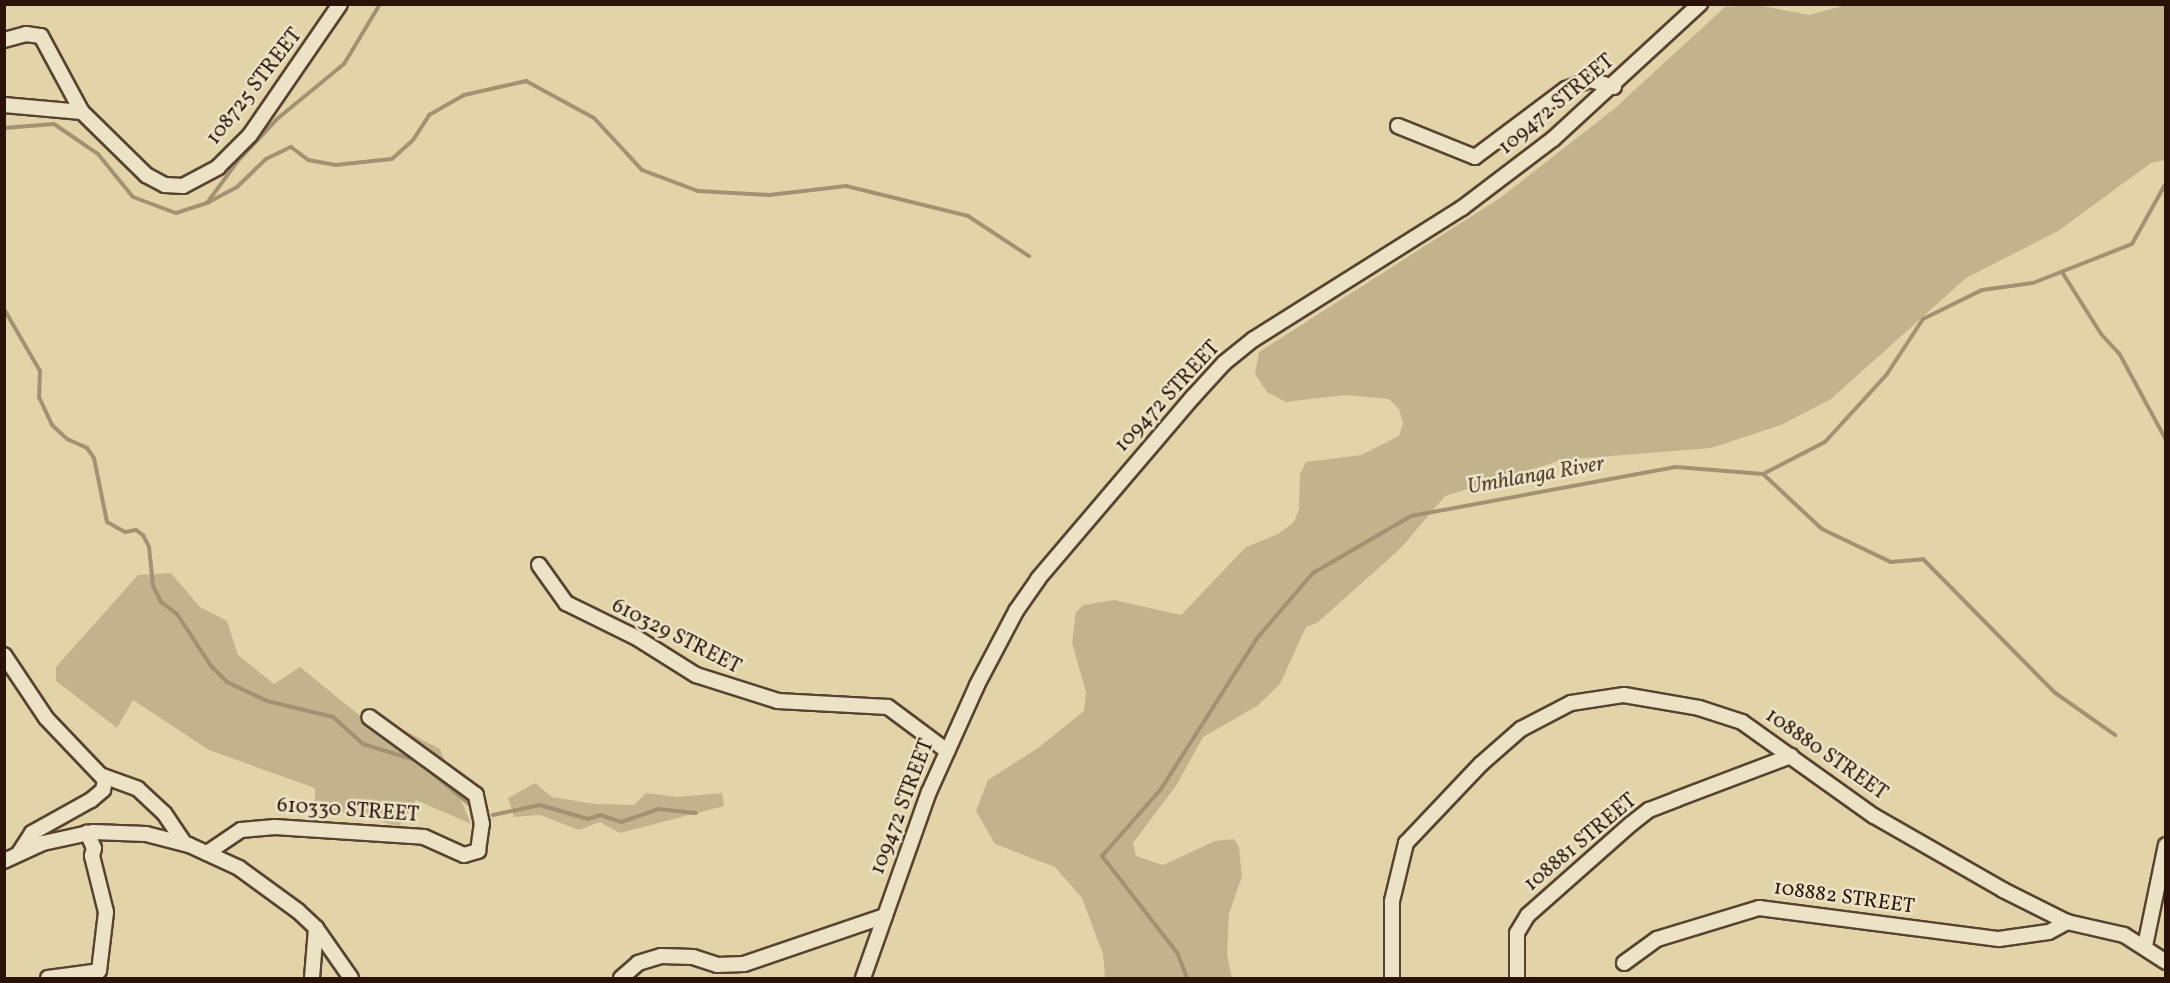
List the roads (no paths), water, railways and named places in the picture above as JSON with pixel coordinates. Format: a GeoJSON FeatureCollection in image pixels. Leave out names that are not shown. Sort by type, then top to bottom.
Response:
{"type":"FeatureCollection","features":[{"type":"Feature","properties":{"kind":"street","name":"108725 STREET"},"geometry":{"type":"LineString","coordinates":[[4,40],[26,33],[41,36],[82,112],[155,181],[175,187],[192,183],[218,167],[250,135],[340,4]]}},
{"type":"Feature","properties":{"kind":"street","name":"109472 STREET"},"geometry":{"type":"LineString","coordinates":[[863,978],[907,847],[947,751],[992,656],[1038,579],[1224,363],[1254,339],[1462,208],[1614,87],[1700,4]]}},
{"type":"Feature","properties":{"kind":"street"},"geometry":{"type":"LineString","coordinates":[[1398,126],[1474,157],[1566,89],[1590,80],[1614,87]]}},
{"type":"Feature","properties":{"kind":"street"},"geometry":{"type":"LineString","coordinates":[[4,105],[82,112]]}},
{"type":"Feature","properties":{"kind":"street","name":"610329 STREET"},"geometry":{"type":"LineString","coordinates":[[539,565],[555,593],[571,607],[637,638],[711,681],[794,704],[888,707],[947,751]]}},
{"type":"Feature","properties":{"kind":"street"},"geometry":{"type":"LineString","coordinates":[[4,655],[46,718],[103,776],[106,783],[100,792],[32,833],[19,853]]}},
{"type":"Feature","properties":{"kind":"street","name":"108880 STREET"},"geometry":{"type":"LineString","coordinates":[[1392,978],[1392,901],[1406,843],[1481,765],[1521,729],[1571,703],[1624,695],[1651,697],[1742,722],[1874,816],[2003,890],[2067,922],[2105,928],[2145,946],[2166,962]]}},
{"type":"Feature","properties":{"kind":"street","name":"610330 STREET"},"geometry":{"type":"LineString","coordinates":[[207,853],[241,830],[275,826],[424,837],[464,855],[478,851],[482,824],[476,795],[369,717]]}},
{"type":"Feature","properties":{"kind":"street","name":"108881 STREET"},"geometry":{"type":"LineString","coordinates":[[1517,978],[1517,933],[1528,915],[1631,824],[1649,810],[1791,756]]}},
{"type":"Feature","properties":{"kind":"street"},"geometry":{"type":"LineString","coordinates":[[103,776],[138,789],[164,813],[185,844]]}},
{"type":"Feature","properties":{"kind":"street"},"geometry":{"type":"LineString","coordinates":[[48,978],[99,971],[106,912],[92,856],[94,848],[87,833]]}},
{"type":"Feature","properties":{"kind":"street"},"geometry":{"type":"LineString","coordinates":[[4,861],[43,843],[87,833],[146,834],[185,844],[238,868],[316,928],[351,978]]}},
{"type":"Feature","properties":{"kind":"street"},"geometry":{"type":"LineString","coordinates":[[2145,946],[2166,845]]}},
{"type":"Feature","properties":{"kind":"street","name":"108882 STREET"},"geometry":{"type":"LineString","coordinates":[[1624,963],[1658,939],[1759,908],[1999,939],[2049,932],[2067,922]]}},
{"type":"Feature","properties":{"kind":"street"},"geometry":{"type":"LineString","coordinates":[[621,978],[638,963],[654,957],[693,957],[717,965],[744,964],[885,916]]}},
{"type":"Feature","properties":{"kind":"street"},"geometry":{"type":"LineString","coordinates":[[312,978],[316,928]]}},
{"type":"Feature","properties":{"kind":"waterway"},"geometry":{"type":"LineString","coordinates":[[4,128],[54,124],[98,154],[133,197],[176,213],[207,203],[237,162],[277,119],[344,64],[380,4]]}},
{"type":"Feature","properties":{"kind":"waterway"},"geometry":{"type":"LineString","coordinates":[[207,203],[237,187],[266,159],[291,147],[308,160],[335,165],[392,159],[413,140],[429,115],[464,95],[526,81],[594,118],[642,170],[698,191],[769,195],[846,186],[968,216],[1029,256]]}},
{"type":"Feature","properties":{"kind":"waterway","name":"Umhlanga River"},"geometry":{"type":"LineString","coordinates":[[1187,978],[1178,954],[1102,856],[1161,789],[1258,637],[1313,573],[1411,516],[1676,467],[1763,474],[1825,442],[1887,374],[1923,319],[1982,290],[2033,283],[2132,244],[2166,183]]}},
{"type":"Feature","properties":{"kind":"waterway"},"geometry":{"type":"LineString","coordinates":[[2062,272],[2101,334],[2119,353],[2166,440]]}},
{"type":"Feature","properties":{"kind":"waterway"},"geometry":{"type":"LineString","coordinates":[[4,309],[40,371],[39,397],[52,425],[67,439],[87,448],[94,458],[107,522],[125,532],[136,530],[143,535],[149,547],[153,586],[161,602],[177,614],[211,666],[227,682],[267,701],[333,717],[363,744],[418,761],[474,808]]}},
{"type":"Feature","properties":{"kind":"waterway"},"geometry":{"type":"LineString","coordinates":[[1763,474],[1822,529],[1891,562],[1923,559],[2054,692],[2115,735]]}},
{"type":"Feature","properties":{"kind":"waterway"},"geometry":{"type":"LineString","coordinates":[[493,815],[540,805],[588,819],[600,815],[621,822],[658,809],[696,813]]}}]}
